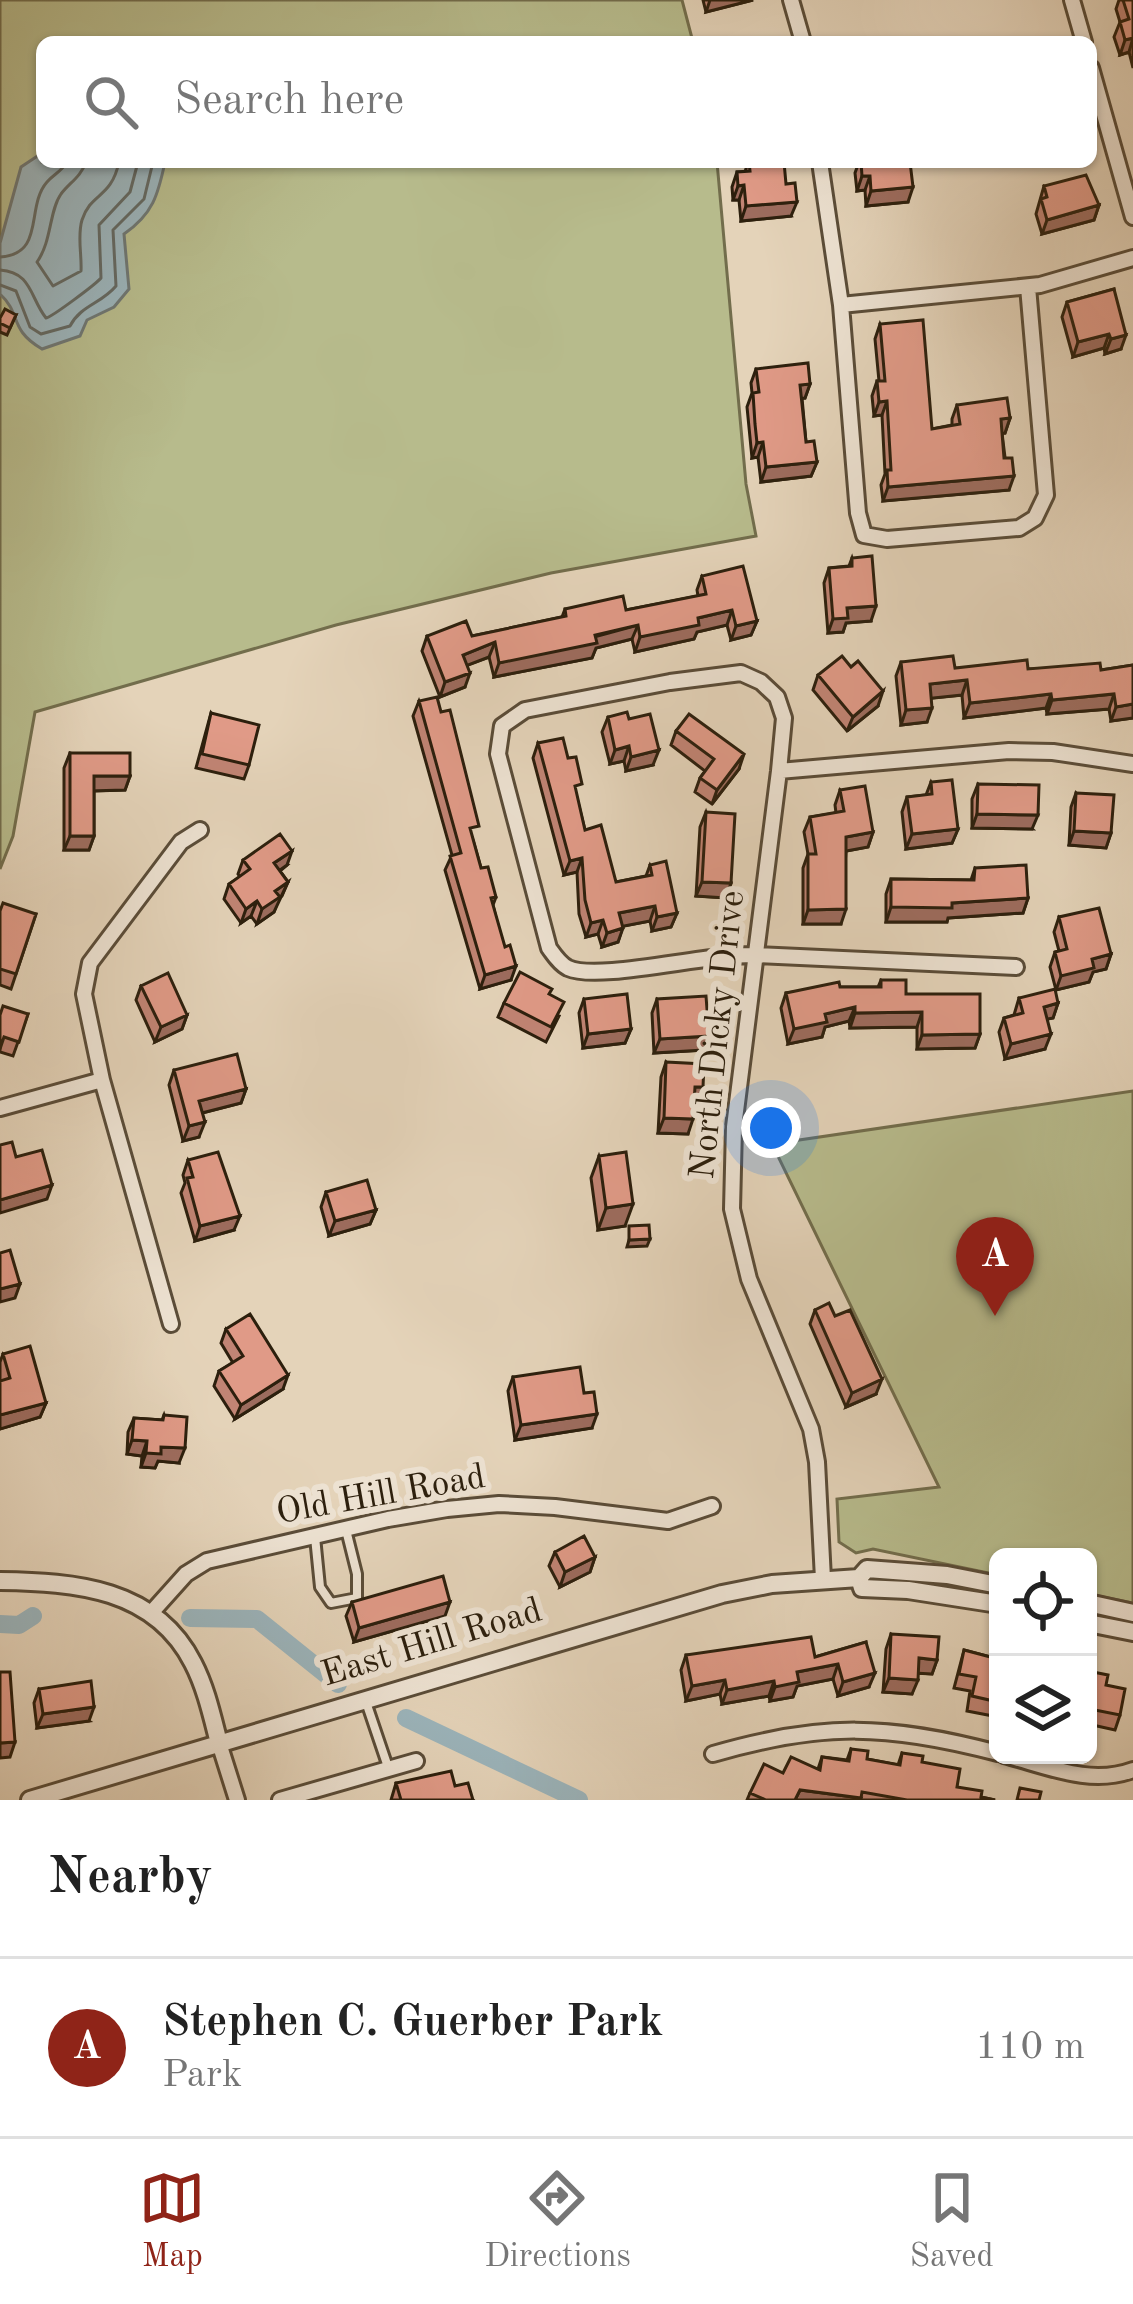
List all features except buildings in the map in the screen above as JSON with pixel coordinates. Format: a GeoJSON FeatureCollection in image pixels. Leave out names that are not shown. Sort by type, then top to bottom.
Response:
{"type":"FeatureCollection","features":[{"type":"Feature","properties":{"kind":"street"},"geometry":{"type":"LineString","coordinates":[[791,0],[800,36]]}},
{"type":"Feature","properties":{"kind":"street"},"geometry":{"type":"LineString","coordinates":[[1072,0],[1082,36]]}},
{"type":"Feature","properties":{"kind":"street"},"geometry":{"type":"LineString","coordinates":[[1097,89],[1133,217]]}},
{"type":"Feature","properties":{"kind":"street"},"geometry":{"type":"LineString","coordinates":[[821,168],[841,305],[857,513],[864,535],[887,539],[1019,528],[1035,518],[1046,495],[1028,286]]}},
{"type":"Feature","properties":{"kind":"street"},"geometry":{"type":"LineString","coordinates":[[841,305],[1028,286],[1133,258]]}},
{"type":"Feature","properties":{"kind":"street","name":"North Dicky Drive"},"geometry":{"type":"LineString","coordinates":[[755,955],[725,953],[590,974],[563,967],[549,948],[497,754],[502,726],[525,710],[741,673],[761,682],[777,697],[784,718],[734,1127],[733,1209],[749,1279],[812,1429],[824,1579]]}},
{"type":"Feature","properties":{"kind":"street"},"geometry":{"type":"LineString","coordinates":[[779,771],[1009,751],[1133,764]]}},
{"type":"Feature","properties":{"kind":"street"},"geometry":{"type":"LineString","coordinates":[[171,1324],[102,1080],[84,994],[90,963],[181,842],[200,830]]}},
{"type":"Feature","properties":{"kind":"street"},"geometry":{"type":"LineString","coordinates":[[755,955],[1016,967]]}},
{"type":"Feature","properties":{"kind":"street"},"geometry":{"type":"LineString","coordinates":[[0,1108],[102,1080]]}},
{"type":"Feature","properties":{"kind":"street","name":"Old Hill Road"},"geometry":{"type":"LineString","coordinates":[[151,1613],[186,1574],[207,1561],[427,1512],[500,1504],[668,1521],[712,1506]]}},
{"type":"Feature","properties":{"kind":"street","name":"East Hill Road"},"geometry":{"type":"LineString","coordinates":[[43,1798],[722,1594],[859,1578],[867,1569],[989,1584]]}},
{"type":"Feature","properties":{"kind":"street","name":"East Hill Road"},"geometry":{"type":"LineString","coordinates":[[859,1578],[862,1588],[989,1602]]}},
{"type":"Feature","properties":{"kind":"street"},"geometry":{"type":"LineString","coordinates":[[0,1581],[56,1581],[102,1589],[151,1613],[169,1629],[192,1660],[237,1800]]}},
{"type":"Feature","properties":{"kind":"street"},"geometry":{"type":"LineString","coordinates":[[1097,1605],[1133,1612]]}},
{"type":"Feature","properties":{"kind":"street"},"geometry":{"type":"LineString","coordinates":[[1097,1625],[1133,1632]]}},
{"type":"Feature","properties":{"kind":"street"},"geometry":{"type":"LineString","coordinates":[[712,1754],[802,1732],[854,1729],[925,1735],[989,1751]]}},
{"type":"Feature","properties":{"kind":"street"},"geometry":{"type":"LineString","coordinates":[[280,1800],[416,1761]]}},
{"type":"Feature","properties":{"kind":"street"},"geometry":{"type":"LineString","coordinates":[[1039,1764],[1088,1777],[1112,1778],[1133,1770]]}},
{"type":"Feature","properties":{"kind":"lane"},"geometry":{"type":"LineString","coordinates":[[315,1535],[320,1587],[331,1603],[357,1598],[357,1574],[346,1528]]}},
{"type":"Feature","properties":{"kind":"lane"},"geometry":{"type":"LineString","coordinates":[[365,1699],[388,1769]]}},
{"type":"Feature","properties":{"kind":"green space"},"geometry":{"type":"Polygon","coordinates":[[[0,0],[682,0],[691,36],[36,36],[36,168],[718,168],[746,484],[756,536],[551,573],[336,625],[35,712],[13,836],[0,869],[0,0]]]}},
{"type":"Feature","properties":{"kind":"green space"},"geometry":{"type":"Polygon","coordinates":[[[1133,1091],[1133,1603],[1097,1596],[1097,1548],[989,1548],[989,1573],[873,1549],[856,1553],[839,1542],[837,1499],[939,1487],[772,1144],[1133,1091]]]}},
{"type":"Feature","properties":{"kind":"water"},"geometry":{"type":"Polygon","coordinates":[[[36,157],[36,168],[164,168],[153,203],[124,234],[129,289],[114,307],[87,320],[80,336],[42,349],[24,335],[0,294],[0,243],[21,167],[36,157]]]}},
{"type":"Feature","properties":{"kind":"waterway"},"geometry":{"type":"LineString","coordinates":[[0,1624],[19,1625],[33,1616]]}},
{"type":"Feature","properties":{"kind":"waterway"},"geometry":{"type":"LineString","coordinates":[[190,1618],[257,1619],[338,1684]]}},
{"type":"Feature","properties":{"kind":"waterway"},"geometry":{"type":"LineString","coordinates":[[406,1718],[579,1800]]}},
{"type":"Feature","properties":{"kind":"place","name":"Stephen C. Guerber Park"},"geometry":{"type":"Point","coordinates":[995,1316]}}]}
